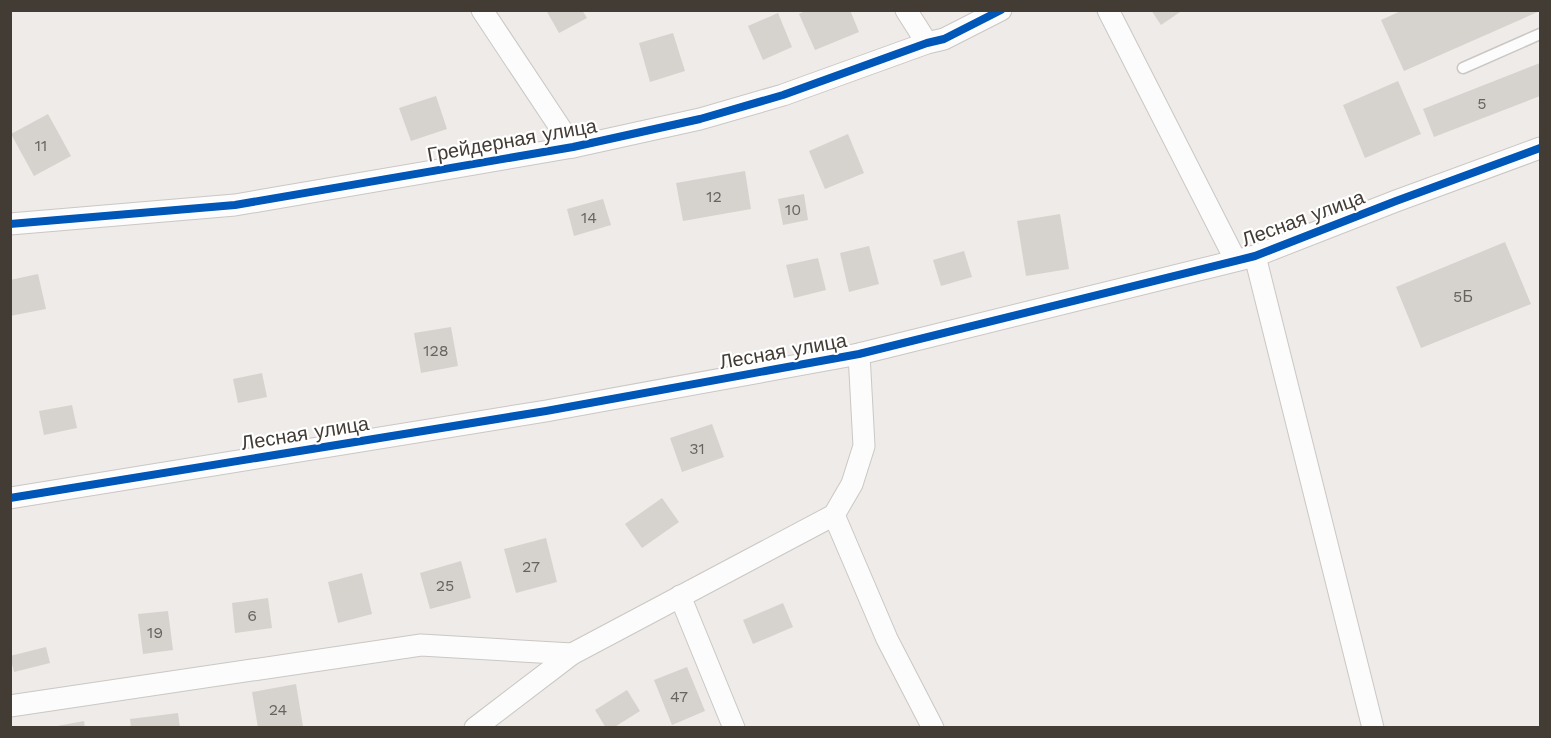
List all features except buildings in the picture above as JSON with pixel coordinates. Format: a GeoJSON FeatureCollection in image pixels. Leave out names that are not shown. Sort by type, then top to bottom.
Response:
{"type":"FeatureCollection","features":[{"type":"Feature","properties":{"kind":"street"},"geometry":{"type":"LineString","coordinates":[[482,10],[573,147]]}},
{"type":"Feature","properties":{"kind":"street"},"geometry":{"type":"LineString","coordinates":[[906,10],[927,43]]}},
{"type":"Feature","properties":{"kind":"street","name":"Грейдерная улица"},"geometry":{"type":"LineString","coordinates":[[10,224],[236,205],[573,147],[700,119],[783,95],[927,43],[944,39],[1001,10]]}},
{"type":"Feature","properties":{"kind":"street"},"geometry":{"type":"LineString","coordinates":[[1108,10],[1245,258],[1373,728]]}},
{"type":"Feature","properties":{"kind":"street","name":"Лесная улица"},"geometry":{"type":"LineString","coordinates":[[10,498],[546,411],[859,354],[1245,258],[1540,148]]}},
{"type":"Feature","properties":{"kind":"street","name":"Лесная улица"},"geometry":{"type":"LineString","coordinates":[[834,515],[852,484],[864,446],[859,354]]}},
{"type":"Feature","properties":{"kind":"street"},"geometry":{"type":"LineString","coordinates":[[475,728],[572,654],[834,515],[887,639],[933,728]]}},
{"type":"Feature","properties":{"kind":"street"},"geometry":{"type":"LineString","coordinates":[[680,597],[734,728]]}},
{"type":"Feature","properties":{"kind":"street"},"geometry":{"type":"LineString","coordinates":[[10,706],[421,645],[572,654]]}},
{"type":"Feature","properties":{"kind":"lane"},"geometry":{"type":"LineString","coordinates":[[1463,68],[1540,34]]}},
{"type":"Feature","properties":{"kind":"cycle path"},"geometry":{"type":"LineString","coordinates":[[10,224],[235,205],[573,147],[700,119],[783,95],[927,43],[944,39],[1001,10]]}},
{"type":"Feature","properties":{"kind":"cycle path"},"geometry":{"type":"LineString","coordinates":[[10,498],[546,411],[859,354],[1255,256],[1540,148]]}}]}
